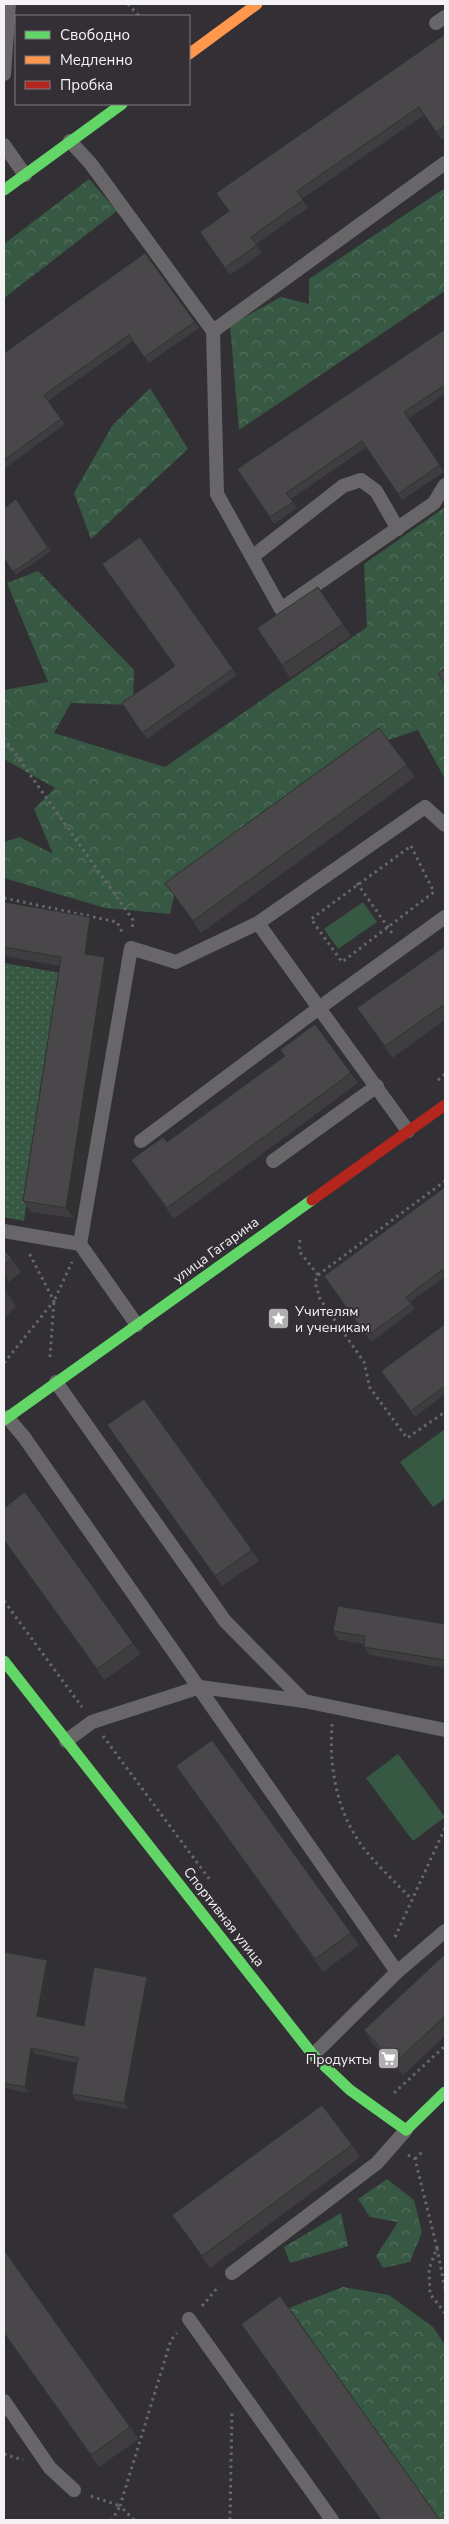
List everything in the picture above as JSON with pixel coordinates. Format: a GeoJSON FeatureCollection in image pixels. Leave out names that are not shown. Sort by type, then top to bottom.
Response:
{"type":"FeatureCollection","features":[{"type":"Feature","properties":{"kind":"street"},"geometry":{"type":"LineString","coordinates":[[190,53],[248,6]]}},
{"type":"Feature","properties":{"kind":"street"},"geometry":{"type":"LineString","coordinates":[[4,190],[121,105]]}},
{"type":"Feature","properties":{"kind":"street","name":"улица Гагарина"},"geometry":{"type":"LineString","coordinates":[[6,1418],[445,1105]]}},
{"type":"Feature","properties":{"kind":"street","name":"Спортивная улица"},"geometry":{"type":"LineString","coordinates":[[4,1661],[313,2055],[350,2090],[406,2130]]}},
{"type":"Feature","properties":{"kind":"street"},"geometry":{"type":"LineString","coordinates":[[406,2130],[445,2092]]}},
{"type":"Feature","properties":{"kind":"lane"},"geometry":{"type":"LineString","coordinates":[[4,74],[9,4]]}},
{"type":"Feature","properties":{"kind":"lane"},"geometry":{"type":"LineString","coordinates":[[70,142],[91,164],[212,331],[217,494],[281,609],[398,530],[434,503],[445,486]]}},
{"type":"Feature","properties":{"kind":"lane"},"geometry":{"type":"LineString","coordinates":[[4,145],[25,175]]}},
{"type":"Feature","properties":{"kind":"lane"},"geometry":{"type":"LineString","coordinates":[[212,331],[445,163]]}},
{"type":"Feature","properties":{"kind":"lane"},"geometry":{"type":"LineString","coordinates":[[252,557],[344,486],[361,480],[376,490],[398,530]]}},
{"type":"Feature","properties":{"kind":"lane"},"geometry":{"type":"LineString","coordinates":[[78,1249],[131,948],[176,962],[258,923],[425,807],[445,825]]}},
{"type":"Feature","properties":{"kind":"lane"},"geometry":{"type":"LineString","coordinates":[[141,1141],[445,917]]}},
{"type":"Feature","properties":{"kind":"lane"},"geometry":{"type":"LineString","coordinates":[[258,923],[408,1131]]}},
{"type":"Feature","properties":{"kind":"lane"},"geometry":{"type":"LineString","coordinates":[[273,1161],[377,1086]]}},
{"type":"Feature","properties":{"kind":"lane"},"geometry":{"type":"LineString","coordinates":[[4,1230],[78,1249],[137,1325]]}},
{"type":"Feature","properties":{"kind":"lane"},"geometry":{"type":"LineString","coordinates":[[56,1382],[226,1621],[304,1701]]}},
{"type":"Feature","properties":{"kind":"lane"},"geometry":{"type":"LineString","coordinates":[[6,1418],[24,1437],[200,1687],[396,1972]]}},
{"type":"Feature","properties":{"kind":"lane"},"geometry":{"type":"LineString","coordinates":[[66,1741],[92,1722],[200,1687],[304,1701],[445,1730]]}},
{"type":"Feature","properties":{"kind":"lane"},"geometry":{"type":"LineString","coordinates":[[313,2055],[396,1972],[445,1931]]}},
{"type":"Feature","properties":{"kind":"lane"},"geometry":{"type":"LineString","coordinates":[[232,2273],[377,2163],[406,2130]]}},
{"type":"Feature","properties":{"kind":"lane"},"geometry":{"type":"LineString","coordinates":[[189,2319],[325,2518]]}},
{"type":"Feature","properties":{"kind":"lane"},"geometry":{"type":"LineString","coordinates":[[4,2401],[50,2468],[74,2490]]}},
{"type":"Feature","properties":{"kind":"path"},"geometry":{"type":"LineString","coordinates":[[128,4],[139,15]]}},
{"type":"Feature","properties":{"kind":"path"},"geometry":{"type":"LineString","coordinates":[[4,738],[133,920],[131,948]]}},
{"type":"Feature","properties":{"kind":"path"},"geometry":{"type":"LineString","coordinates":[[411,846],[434,892],[342,962],[310,919],[358,884],[411,846]]}},
{"type":"Feature","properties":{"kind":"path"},"geometry":{"type":"LineString","coordinates":[[354,878],[403,948]]}},
{"type":"Feature","properties":{"kind":"path"},"geometry":{"type":"LineString","coordinates":[[4,898],[117,922],[131,948]]}},
{"type":"Feature","properties":{"kind":"path"},"geometry":{"type":"LineString","coordinates":[[445,1181],[318,1275],[315,1282],[320,1299],[364,1362],[370,1388],[407,1438],[445,1412]]}},
{"type":"Feature","properties":{"kind":"path"},"geometry":{"type":"LineString","coordinates":[[300,1240],[299,1251],[318,1275]]}},
{"type":"Feature","properties":{"kind":"path"},"geometry":{"type":"LineString","coordinates":[[25,1246],[54,1301],[50,1356]]}},
{"type":"Feature","properties":{"kind":"path"},"geometry":{"type":"LineString","coordinates":[[4,1363],[54,1301],[78,1249]]}},
{"type":"Feature","properties":{"kind":"path"},"geometry":{"type":"LineString","coordinates":[[4,1601],[214,1885]]}},
{"type":"Feature","properties":{"kind":"path"},"geometry":{"type":"LineString","coordinates":[[334,1708],[330,1752],[338,1798],[362,1845],[412,1900]]}},
{"type":"Feature","properties":{"kind":"path"},"geometry":{"type":"LineString","coordinates":[[386,1957],[445,1828]]}},
{"type":"Feature","properties":{"kind":"path"},"geometry":{"type":"LineString","coordinates":[[386,2087],[394,2093],[445,2046]]}},
{"type":"Feature","properties":{"kind":"path"},"geometry":{"type":"LineString","coordinates":[[415,2159],[445,2289]]}},
{"type":"Feature","properties":{"kind":"path"},"geometry":{"type":"LineString","coordinates":[[437,2248],[430,2269],[430,2294],[445,2313]]}},
{"type":"Feature","properties":{"kind":"path"},"geometry":{"type":"LineString","coordinates":[[112,2520],[120,2506],[171,2340],[232,2273]]}},
{"type":"Feature","properties":{"kind":"path"},"geometry":{"type":"LineString","coordinates":[[230,2520],[233,2381]]}},
{"type":"Feature","properties":{"kind":"path"},"geometry":{"type":"LineString","coordinates":[[74,2490],[120,2506],[134,2520]]}},
{"type":"Feature","properties":{"kind":"green space"},"geometry":{"type":"Polygon","coordinates":[[[89,179],[117,211],[4,298],[4,244],[89,179]]]}},
{"type":"Feature","properties":{"kind":"green space"},"geometry":{"type":"Polygon","coordinates":[[[445,188],[445,291],[239,430],[230,325],[281,297],[309,304],[309,279],[445,188]]]}},
{"type":"Feature","properties":{"kind":"green space"},"geometry":{"type":"Polygon","coordinates":[[[150,388],[188,449],[91,539],[74,493],[112,426],[150,388]]]}},
{"type":"Feature","properties":{"kind":"green space"},"geometry":{"type":"Polygon","coordinates":[[[445,507],[445,779],[418,730],[388,740],[174,896],[170,914],[105,908],[4,878],[4,842],[20,837],[53,854],[34,809],[55,788],[4,759],[4,690],[48,682],[7,583],[38,571],[134,670],[133,705],[71,703],[54,733],[165,767],[367,627],[364,564],[445,507]]]}},
{"type":"Feature","properties":{"kind":"green space"},"geometry":{"type":"Polygon","coordinates":[[[363,902],[377,922],[338,949],[324,929],[363,902]]]}},
{"type":"Feature","properties":{"kind":"green space"},"geometry":{"type":"Polygon","coordinates":[[[4,963],[61,973],[24,1221],[4,1217],[4,963]]]}},
{"type":"Feature","properties":{"kind":"green space"},"geometry":{"type":"Polygon","coordinates":[[[445,1429],[445,1499],[433,1507],[400,1462],[445,1429]]]}},
{"type":"Feature","properties":{"kind":"green space"},"geometry":{"type":"Polygon","coordinates":[[[398,1754],[445,1817],[413,1841],[366,1778],[398,1754]]]}},
{"type":"Feature","properties":{"kind":"green space"},"geometry":{"type":"Polygon","coordinates":[[[387,2179],[414,2200],[422,2232],[410,2262],[383,2268],[376,2256],[398,2222],[370,2217],[358,2199],[387,2179]]]}},
{"type":"Feature","properties":{"kind":"green space"},"geometry":{"type":"Polygon","coordinates":[[[341,2213],[348,2246],[290,2263],[284,2247],[341,2213]]]}},
{"type":"Feature","properties":{"kind":"green space"},"geometry":{"type":"Polygon","coordinates":[[[343,2287],[389,2295],[433,2327],[445,2345],[445,2520],[440,2520],[289,2308],[343,2287]]]}},
{"type":"Feature","properties":{"kind":"building"},"geometry":{"type":"Polygon","coordinates":[[[445,34],[445,126],[436,132],[419,107],[297,191],[303,200],[251,237],[257,245],[225,268],[200,232],[229,211],[216,193],[445,34]]]}},
{"type":"Feature","properties":{"kind":"building"},"geometry":{"type":"Polygon","coordinates":[[[145,253],[195,322],[144,357],[129,335],[44,395],[61,419],[4,460],[4,353],[145,253]]]}},
{"type":"Feature","properties":{"kind":"building"},"geometry":{"type":"Polygon","coordinates":[[[445,329],[445,385],[404,412],[440,465],[398,494],[362,441],[286,493],[293,502],[270,517],[237,469],[445,329]]]}},
{"type":"Feature","properties":{"kind":"building"},"geometry":{"type":"Polygon","coordinates":[[[16,499],[48,548],[13,572],[4,558],[4,508],[16,499]]]}},
{"type":"Feature","properties":{"kind":"building"},"geometry":{"type":"Polygon","coordinates":[[[140,537],[233,669],[142,733],[122,703],[175,666],[102,564],[140,537]]]}},
{"type":"Feature","properties":{"kind":"building"},"geometry":{"type":"Polygon","coordinates":[[[318,587],[343,624],[282,665],[257,628],[318,587]]]}},
{"type":"Feature","properties":{"kind":"building"},"geometry":{"type":"Polygon","coordinates":[[[445,668],[445,683],[438,674],[445,668]]]}},
{"type":"Feature","properties":{"kind":"building"},"geometry":{"type":"Polygon","coordinates":[[[379,728],[407,765],[193,921],[165,883],[379,728]]]}},
{"type":"Feature","properties":{"kind":"building"},"geometry":{"type":"Polygon","coordinates":[[[4,902],[90,917],[85,954],[105,957],[66,1208],[23,1201],[61,957],[4,947],[4,902]]]}},
{"type":"Feature","properties":{"kind":"building"},"geometry":{"type":"Polygon","coordinates":[[[445,946],[445,1004],[385,1046],[357,1008],[445,946]]]}},
{"type":"Feature","properties":{"kind":"building"},"geometry":{"type":"Polygon","coordinates":[[[315,1024],[351,1073],[167,1208],[131,1160],[163,1137],[167,1142],[285,1056],[280,1050],[315,1024]]]}},
{"type":"Feature","properties":{"kind":"building"},"geometry":{"type":"Polygon","coordinates":[[[445,1187],[445,1268],[406,1297],[411,1304],[367,1336],[324,1276],[445,1187]]]}},
{"type":"Feature","properties":{"kind":"building"},"geometry":{"type":"Polygon","coordinates":[[[4,1249],[11,1258],[4,1265],[4,1249]]]}},
{"type":"Feature","properties":{"kind":"building"},"geometry":{"type":"Polygon","coordinates":[[[445,1324],[445,1386],[411,1411],[381,1371],[445,1324]]]}},
{"type":"Feature","properties":{"kind":"building"},"geometry":{"type":"Polygon","coordinates":[[[144,1399],[252,1550],[215,1576],[107,1425],[144,1399]]]}},
{"type":"Feature","properties":{"kind":"building"},"geometry":{"type":"Polygon","coordinates":[[[25,1492],[133,1643],[97,1669],[4,1540],[4,1508],[25,1492]]]}},
{"type":"Feature","properties":{"kind":"building"},"geometry":{"type":"Polygon","coordinates":[[[338,1606],[445,1624],[445,1660],[364,1647],[365,1636],[333,1631],[338,1606]]]}},
{"type":"Feature","properties":{"kind":"building"},"geometry":{"type":"Polygon","coordinates":[[[212,1740],[351,1933],[315,1959],[176,1766],[212,1740]]]}},
{"type":"Feature","properties":{"kind":"building"},"geometry":{"type":"Polygon","coordinates":[[[4,1952],[47,1960],[37,2016],[84,2026],[94,1967],[147,1977],[124,2103],[72,2094],[78,2058],[31,2048],[25,2087],[4,2083],[4,1952]]]}},
{"type":"Feature","properties":{"kind":"building"},"geometry":{"type":"Polygon","coordinates":[[[445,1954],[445,2016],[395,2063],[364,2030],[445,1954]]]}},
{"type":"Feature","properties":{"kind":"building"},"geometry":{"type":"Polygon","coordinates":[[[322,2105],[352,2145],[202,2256],[172,2215],[322,2105]]]}},
{"type":"Feature","properties":{"kind":"building"},"geometry":{"type":"Polygon","coordinates":[[[4,2250],[130,2427],[91,2455],[4,2333],[4,2250]]]}},
{"type":"Feature","properties":{"kind":"building"},"geometry":{"type":"Polygon","coordinates":[[[280,2296],[440,2520],[381,2520],[241,2324],[280,2296]]]}},
{"type":"Feature","properties":{"kind":"traffic: fast"},"geometry":{"type":"LineString","coordinates":[[4,190],[121,105]]}},
{"type":"Feature","properties":{"kind":"traffic: fast"},"geometry":{"type":"LineString","coordinates":[[4,1420],[312,1200]]}},
{"type":"Feature","properties":{"kind":"traffic: fast"},"geometry":{"type":"LineString","coordinates":[[4,1661],[313,2055],[350,2090],[406,2130],[445,2092]]}},
{"type":"Feature","properties":{"kind":"traffic: slow"},"geometry":{"type":"LineString","coordinates":[[190,53],[257,4]]}},
{"type":"Feature","properties":{"kind":"traffic: jam"},"geometry":{"type":"LineString","coordinates":[[312,1200],[445,1105]]}},
{"type":"Feature","properties":{"kind":"place","name":"Учителям и ученикам"},"geometry":{"type":"Point","coordinates":[279,1319]}},
{"type":"Feature","properties":{"kind":"place","name":"Продукты"},"geometry":{"type":"Point","coordinates":[388,2059]}}]}
